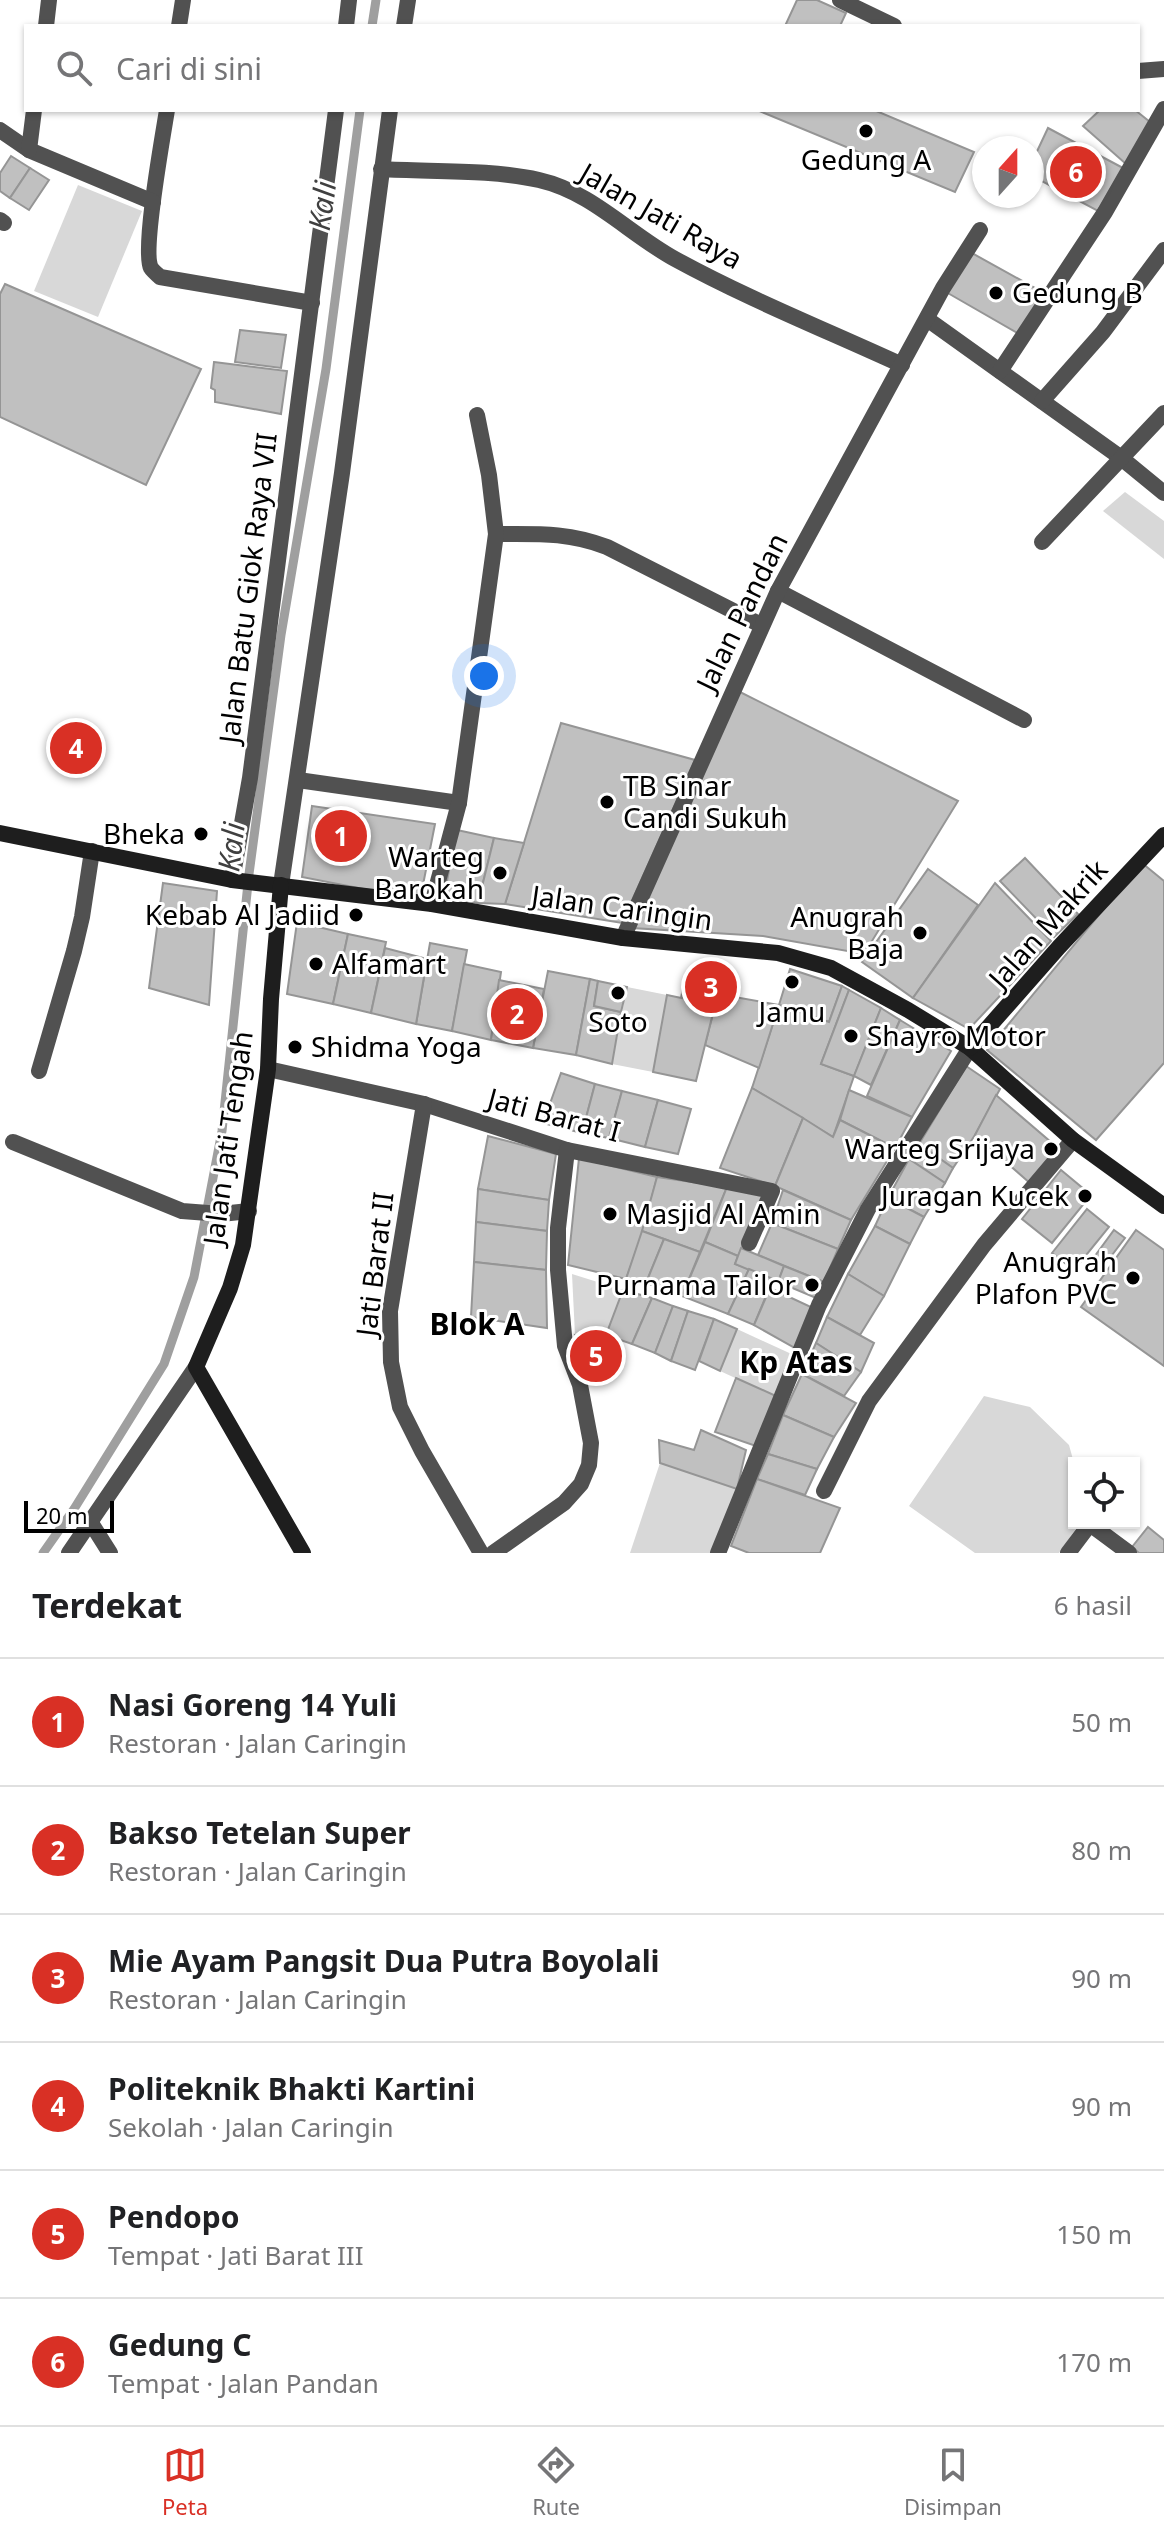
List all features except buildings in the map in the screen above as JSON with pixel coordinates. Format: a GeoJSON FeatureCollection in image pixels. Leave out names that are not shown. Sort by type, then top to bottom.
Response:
{"type":"FeatureCollection","features":[{"type":"Feature","properties":{"kind":"main road","name":"Jalan Caringin"},"geometry":{"type":"LineString","coordinates":[[0,833],[237,880],[432,904],[623,938],[778,953],[831,968],[970,1048],[1073,1140],[1164,1206]]}},
{"type":"Feature","properties":{"kind":"main road","name":"Jalan Makrik"},"geometry":{"type":"LineString","coordinates":[[970,1048],[1164,835]]}},
{"type":"Feature","properties":{"kind":"main road","name":"Jalan Jati Tengah"},"geometry":{"type":"LineString","coordinates":[[196,1367],[230,1288],[249,1211],[268,1069],[277,885]]}},
{"type":"Feature","properties":{"kind":"main road"},"geometry":{"type":"LineString","coordinates":[[196,1367],[303,1553]]}},
{"type":"Feature","properties":{"kind":"street"},"geometry":{"type":"LineString","coordinates":[[46,24],[49,0]]}},
{"type":"Feature","properties":{"kind":"street"},"geometry":{"type":"LineString","coordinates":[[179,24],[183,0]]}},
{"type":"Feature","properties":{"kind":"street"},"geometry":{"type":"LineString","coordinates":[[346,24],[349,0]]}},
{"type":"Feature","properties":{"kind":"street"},"geometry":{"type":"LineString","coordinates":[[404,24],[408,0]]}},
{"type":"Feature","properties":{"kind":"street"},"geometry":{"type":"LineString","coordinates":[[840,0],[890,24]]}},
{"type":"Feature","properties":{"kind":"street"},"geometry":{"type":"LineString","coordinates":[[1140,71],[1164,69]]}},
{"type":"Feature","properties":{"kind":"street"},"geometry":{"type":"LineString","coordinates":[[1000,371],[1086,243],[1164,109]]}},
{"type":"Feature","properties":{"kind":"street"},"geometry":{"type":"LineString","coordinates":[[29,150],[34,112]]}},
{"type":"Feature","properties":{"kind":"street"},"geometry":{"type":"LineString","coordinates":[[167,112],[153,202],[151,269],[160,277],[312,303]]}},
{"type":"Feature","properties":{"kind":"street","name":"Jalan Batu Giok Raya VII"},"geometry":{"type":"LineString","coordinates":[[237,880],[336,112]]}},
{"type":"Feature","properties":{"kind":"street"},"geometry":{"type":"LineString","coordinates":[[277,885],[298,780],[390,112]]}},
{"type":"Feature","properties":{"kind":"street"},"geometry":{"type":"LineString","coordinates":[[0,130],[29,150],[153,202]]}},
{"type":"Feature","properties":{"kind":"street","name":"Jalan Jati Raya"},"geometry":{"type":"LineString","coordinates":[[381,169],[508,175],[553,184],[612,215],[663,253],[698,272],[902,365]]}},
{"type":"Feature","properties":{"kind":"street","name":"Jalan Pandan"},"geometry":{"type":"LineString","coordinates":[[623,938],[778,591],[943,288],[980,230]]}},
{"type":"Feature","properties":{"kind":"street"},"geometry":{"type":"LineString","coordinates":[[1042,401],[1103,332],[1164,250]]}},
{"type":"Feature","properties":{"kind":"street"},"geometry":{"type":"LineString","coordinates":[[927,319],[1120,457],[1164,493]]}},
{"type":"Feature","properties":{"kind":"street"},"geometry":{"type":"LineString","coordinates":[[1042,542],[1164,413]]}},
{"type":"Feature","properties":{"kind":"street"},"geometry":{"type":"LineString","coordinates":[[432,904],[459,803],[496,534],[477,415]]}},
{"type":"Feature","properties":{"kind":"street"},"geometry":{"type":"LineString","coordinates":[[496,534],[560,534],[586,539],[761,625]]}},
{"type":"Feature","properties":{"kind":"street"},"geometry":{"type":"LineString","coordinates":[[778,591],[1024,720]]}},
{"type":"Feature","properties":{"kind":"street"},"geometry":{"type":"LineString","coordinates":[[298,780],[459,803]]}},
{"type":"Feature","properties":{"kind":"street"},"geometry":{"type":"LineString","coordinates":[[39,1071],[77,940],[92,851]]}},
{"type":"Feature","properties":{"kind":"street"},"geometry":{"type":"LineString","coordinates":[[718,1553],[826,1291],[868,1209],[970,1048]]}},
{"type":"Feature","properties":{"kind":"street","name":"Jati Barat I"},"geometry":{"type":"LineString","coordinates":[[268,1069],[424,1104],[567,1150],[772,1191],[749,1243]]}},
{"type":"Feature","properties":{"kind":"street","name":"Jati Barat II"},"geometry":{"type":"LineString","coordinates":[[424,1104],[390,1311],[391,1362],[400,1407],[481,1553]]}},
{"type":"Feature","properties":{"kind":"street"},"geometry":{"type":"LineString","coordinates":[[824,1491],[869,1401],[984,1245],[1073,1140]]}},
{"type":"Feature","properties":{"kind":"street"},"geometry":{"type":"LineString","coordinates":[[13,1142],[182,1211],[221,1214],[249,1211]]}},
{"type":"Feature","properties":{"kind":"street"},"geometry":{"type":"LineString","coordinates":[[493,1553],[564,1503],[581,1484],[589,1465],[591,1443],[580,1385],[565,1346],[558,1270],[558,1228],[567,1150]]}},
{"type":"Feature","properties":{"kind":"street"},"geometry":{"type":"LineString","coordinates":[[69,1553],[196,1367]]}},
{"type":"Feature","properties":{"kind":"street"},"geometry":{"type":"LineString","coordinates":[[91,1523],[110,1553]]}},
{"type":"Feature","properties":{"kind":"street"},"geometry":{"type":"LineString","coordinates":[[1068,1553],[1090,1524],[1129,1553]]}},
{"type":"Feature","properties":{"kind":"shaded area"},"geometry":{"type":"Polygon","coordinates":[[[78,185],[142,211],[98,317],[34,291],[78,185]]]}},
{"type":"Feature","properties":{"kind":"shaded area"},"geometry":{"type":"Polygon","coordinates":[[[1125,492],[1164,521],[1164,559],[1103,511],[1125,492]]]}},
{"type":"Feature","properties":{"kind":"shaded area"},"geometry":{"type":"Polygon","coordinates":[[[627,987],[667,995],[653,1072],[612,1064],[627,987]]]}},
{"type":"Feature","properties":{"kind":"shaded area"},"geometry":{"type":"Polygon","coordinates":[[[572,1274],[623,1290],[604,1340],[575,1335],[572,1274]]]}},
{"type":"Feature","properties":{"kind":"shaded area"},"geometry":{"type":"Polygon","coordinates":[[[737,1329],[798,1357],[781,1399],[720,1371],[737,1329]]]}},
{"type":"Feature","properties":{"kind":"shaded area"},"geometry":{"type":"Polygon","coordinates":[[[984,1396],[1030,1407],[1069,1445],[1072,1457],[1068,1457],[1068,1529],[1076,1529],[1059,1553],[975,1553],[909,1506],[984,1396]]]}},
{"type":"Feature","properties":{"kind":"shaded area"},"geometry":{"type":"Polygon","coordinates":[[[660,1463],[737,1489],[712,1553],[630,1553],[660,1463]]]}},
{"type":"Feature","properties":{"kind":"waterway","name":"Kali"},"geometry":{"type":"LineString","coordinates":[[372,24],[376,0]]}},
{"type":"Feature","properties":{"kind":"waterway","name":"Kali"},"geometry":{"type":"LineString","coordinates":[[43,1553],[164,1364],[194,1277],[222,1131],[249,874],[281,635],[326,369],[360,112]]}},
{"type":"Feature","properties":{"kind":"place","name":"Gedung A"},"geometry":{"type":"Point","coordinates":[866,131]}},
{"type":"Feature","properties":{"kind":"place","name":"Gedung C"},"geometry":{"type":"Point","coordinates":[1076,172]}},
{"type":"Feature","properties":{"kind":"place","name":"Gedung B"},"geometry":{"type":"Point","coordinates":[996,293]}},
{"type":"Feature","properties":{"kind":"place","name":"Politeknik Bhakti Kartini"},"geometry":{"type":"Point","coordinates":[76,748]}},
{"type":"Feature","properties":{"kind":"place","name":"TB Sinar Candi Sukuh"},"geometry":{"type":"Point","coordinates":[607,802]}},
{"type":"Feature","properties":{"kind":"place","name":"Bheka"},"geometry":{"type":"Point","coordinates":[201,834]}},
{"type":"Feature","properties":{"kind":"place","name":"Nasi Goreng 14 Yuli"},"geometry":{"type":"Point","coordinates":[341,836]}},
{"type":"Feature","properties":{"kind":"place","name":"Warteg Barokah"},"geometry":{"type":"Point","coordinates":[500,873]}},
{"type":"Feature","properties":{"kind":"place","name":"Kebab Al Jadiid"},"geometry":{"type":"Point","coordinates":[356,915]}},
{"type":"Feature","properties":{"kind":"place","name":"Anugrah Baja"},"geometry":{"type":"Point","coordinates":[920,933]}},
{"type":"Feature","properties":{"kind":"place","name":"Alfamart"},"geometry":{"type":"Point","coordinates":[316,964]}},
{"type":"Feature","properties":{"kind":"place","name":"Jamu"},"geometry":{"type":"Point","coordinates":[792,982]}},
{"type":"Feature","properties":{"kind":"place","name":"Mie Ayam Pangsit Dua Putra Boyolali"},"geometry":{"type":"Point","coordinates":[711,987]}},
{"type":"Feature","properties":{"kind":"place","name":"Soto"},"geometry":{"type":"Point","coordinates":[618,993]}},
{"type":"Feature","properties":{"kind":"place","name":"Bakso Tetelan Super"},"geometry":{"type":"Point","coordinates":[517,1014]}},
{"type":"Feature","properties":{"kind":"place","name":"Shayro Motor"},"geometry":{"type":"Point","coordinates":[851,1036]}},
{"type":"Feature","properties":{"kind":"place","name":"Shidma Yoga"},"geometry":{"type":"Point","coordinates":[295,1047]}},
{"type":"Feature","properties":{"kind":"place","name":"Warteg Srijaya"},"geometry":{"type":"Point","coordinates":[1051,1149]}},
{"type":"Feature","properties":{"kind":"place","name":"Juragan Kucek"},"geometry":{"type":"Point","coordinates":[1085,1196]}},
{"type":"Feature","properties":{"kind":"place","name":"Masjid Al Amin"},"geometry":{"type":"Point","coordinates":[610,1214]}},
{"type":"Feature","properties":{"kind":"place","name":"Anugrah Plafon PVC"},"geometry":{"type":"Point","coordinates":[1133,1278]}},
{"type":"Feature","properties":{"kind":"place","name":"Purnama Tailor"},"geometry":{"type":"Point","coordinates":[812,1285]}},
{"type":"Feature","properties":{"kind":"place","name":"Pendopo"},"geometry":{"type":"Point","coordinates":[596,1356]}},
{"type":"Feature","properties":{"kind":"district","name":"Blok A"},"geometry":{"type":"Point","coordinates":[477,1325]}},
{"type":"Feature","properties":{"kind":"district","name":"Kp Atas"},"geometry":{"type":"Point","coordinates":[796,1363]}}]}
